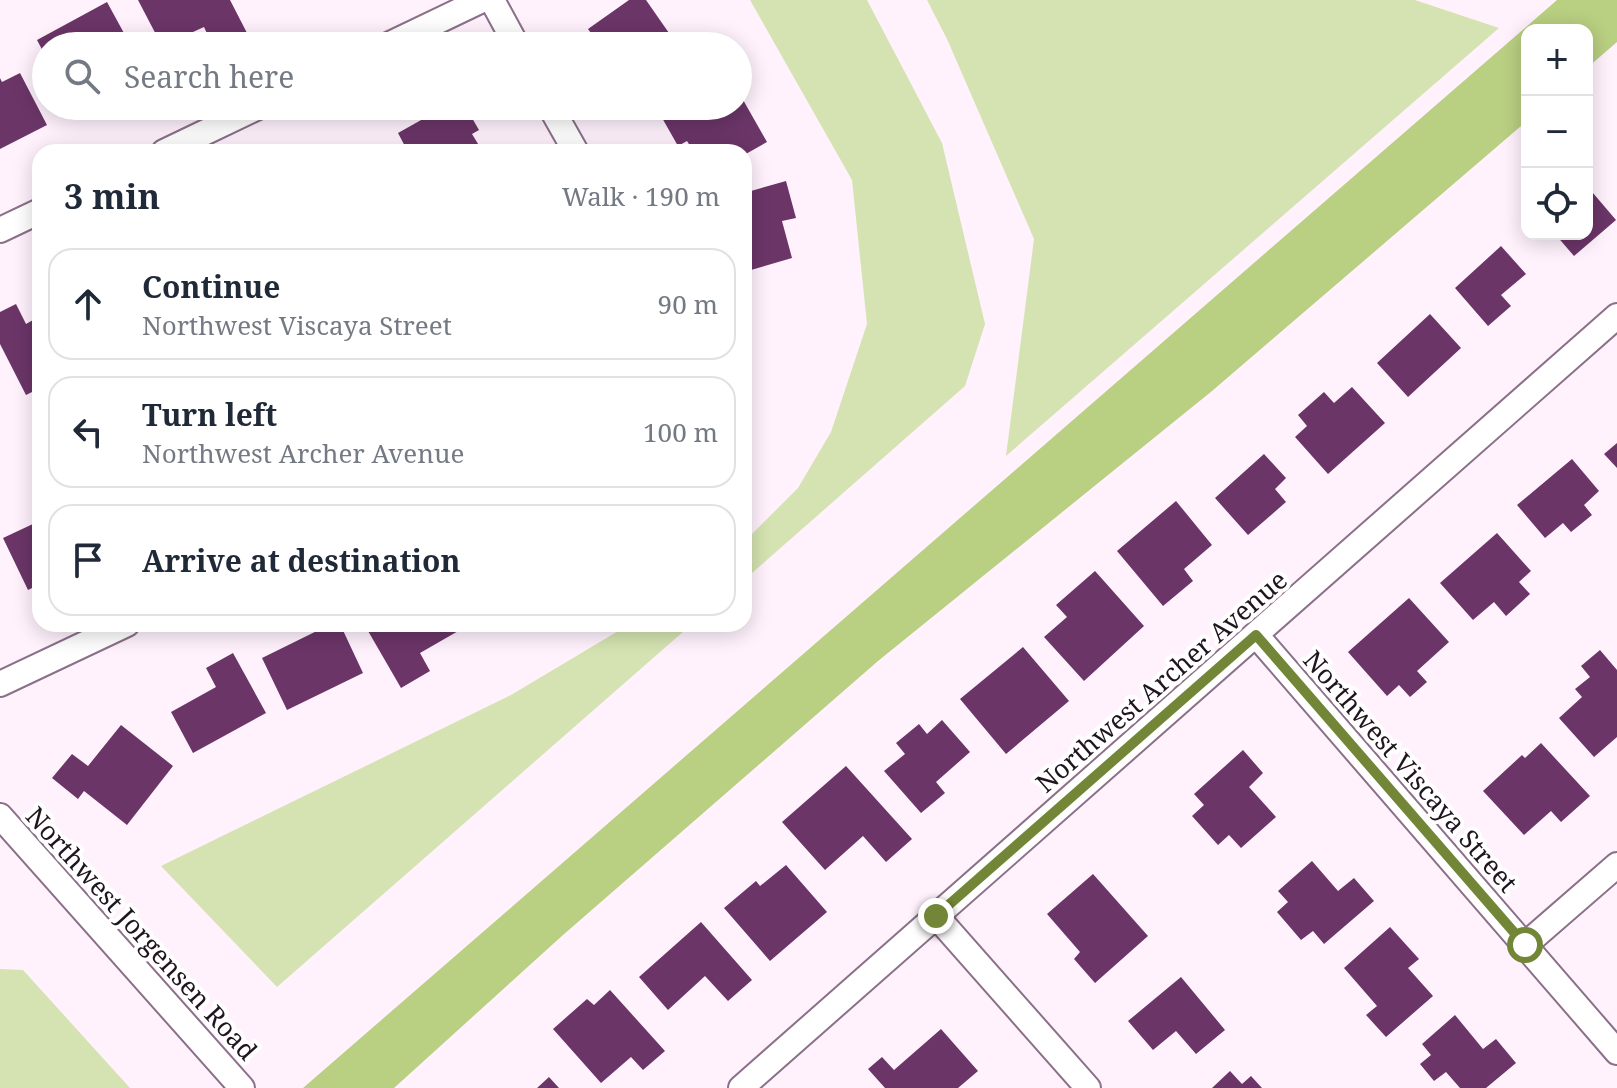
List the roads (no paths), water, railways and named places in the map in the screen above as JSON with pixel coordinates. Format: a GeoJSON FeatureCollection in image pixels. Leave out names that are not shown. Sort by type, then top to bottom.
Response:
{"type":"FeatureCollection","features":[{"type":"Feature","properties":{"kind":"street"},"geometry":{"type":"LineString","coordinates":[[415,32],[482,0]]}},
{"type":"Feature","properties":{"kind":"street"},"geometry":{"type":"LineString","coordinates":[[492,0],[509,32]]}},
{"type":"Feature","properties":{"kind":"street"},"geometry":{"type":"LineString","coordinates":[[181,144],[231,120]]}},
{"type":"Feature","properties":{"kind":"street"},"geometry":{"type":"LineString","coordinates":[[558,120],[571,144]]}},
{"type":"Feature","properties":{"kind":"street"},"geometry":{"type":"LineString","coordinates":[[0,230],[32,215]]}},
{"type":"Feature","properties":{"kind":"street","name":"Northwest Archer Avenue"},"geometry":{"type":"LineString","coordinates":[[741,1088],[1617,316]]}},
{"type":"Feature","properties":{"kind":"street"},"geometry":{"type":"LineString","coordinates":[[0,684],[110,632]]}},
{"type":"Feature","properties":{"kind":"street","name":"Northwest Viscaya Street"},"geometry":{"type":"LineString","coordinates":[[1256,635],[1617,1052]]}},
{"type":"Feature","properties":{"kind":"street","name":"Northwest Jorgensen Road"},"geometry":{"type":"LineString","coordinates":[[0,816],[239,1085]]}},
{"type":"Feature","properties":{"kind":"street"},"geometry":{"type":"LineString","coordinates":[[1525,945],[1617,865]]}},
{"type":"Feature","properties":{"kind":"street"},"geometry":{"type":"LineString","coordinates":[[936,916],[1088,1088]]}}]}
